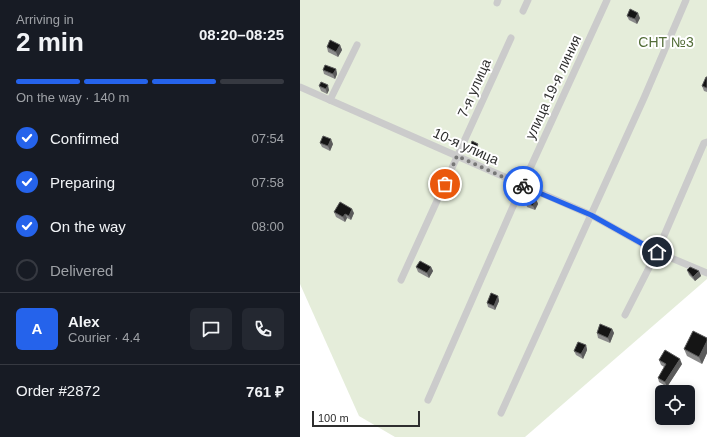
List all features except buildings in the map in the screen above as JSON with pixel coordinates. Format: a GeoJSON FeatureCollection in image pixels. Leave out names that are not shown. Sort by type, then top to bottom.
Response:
{"type":"FeatureCollection","features":[{"type":"Feature","properties":{"kind":"street"},"geometry":{"type":"LineString","coordinates":[[523,10],[528,0]]}},
{"type":"Feature","properties":{"kind":"street","name":"улица 19-я линия"},"geometry":{"type":"LineString","coordinates":[[428,400],[522,186],[607,0]]}},
{"type":"Feature","properties":{"kind":"street"},"geometry":{"type":"LineString","coordinates":[[501,413],[686,0]]}},
{"type":"Feature","properties":{"kind":"street","name":"7-я улица"},"geometry":{"type":"LineString","coordinates":[[400,280],[511,38]]}},
{"type":"Feature","properties":{"kind":"street"},"geometry":{"type":"LineString","coordinates":[[330,100],[357,45]]}},
{"type":"Feature","properties":{"kind":"street","name":"10-я улица"},"geometry":{"type":"LineString","coordinates":[[300,87],[522,186],[591,215],[657,252],[707,273]]}},
{"type":"Feature","properties":{"kind":"street"},"geometry":{"type":"LineString","coordinates":[[625,315],[657,252],[704,143],[707,142]]}},
{"type":"Feature","properties":{"kind":"green space","name":"СНТ №3"},"geometry":{"type":"Polygon","coordinates":[[[300,0],[707,0],[707,279],[525,437],[395,437],[359,416],[300,284],[300,0]]]}},
{"type":"Feature","properties":{"kind":"way so far"},"geometry":{"type":"LineString","coordinates":[[445,184],[457,156],[523,186]]}},
{"type":"Feature","properties":{"kind":"route"},"geometry":{"type":"LineString","coordinates":[[523,186],[591,215],[657,252]]}}]}
